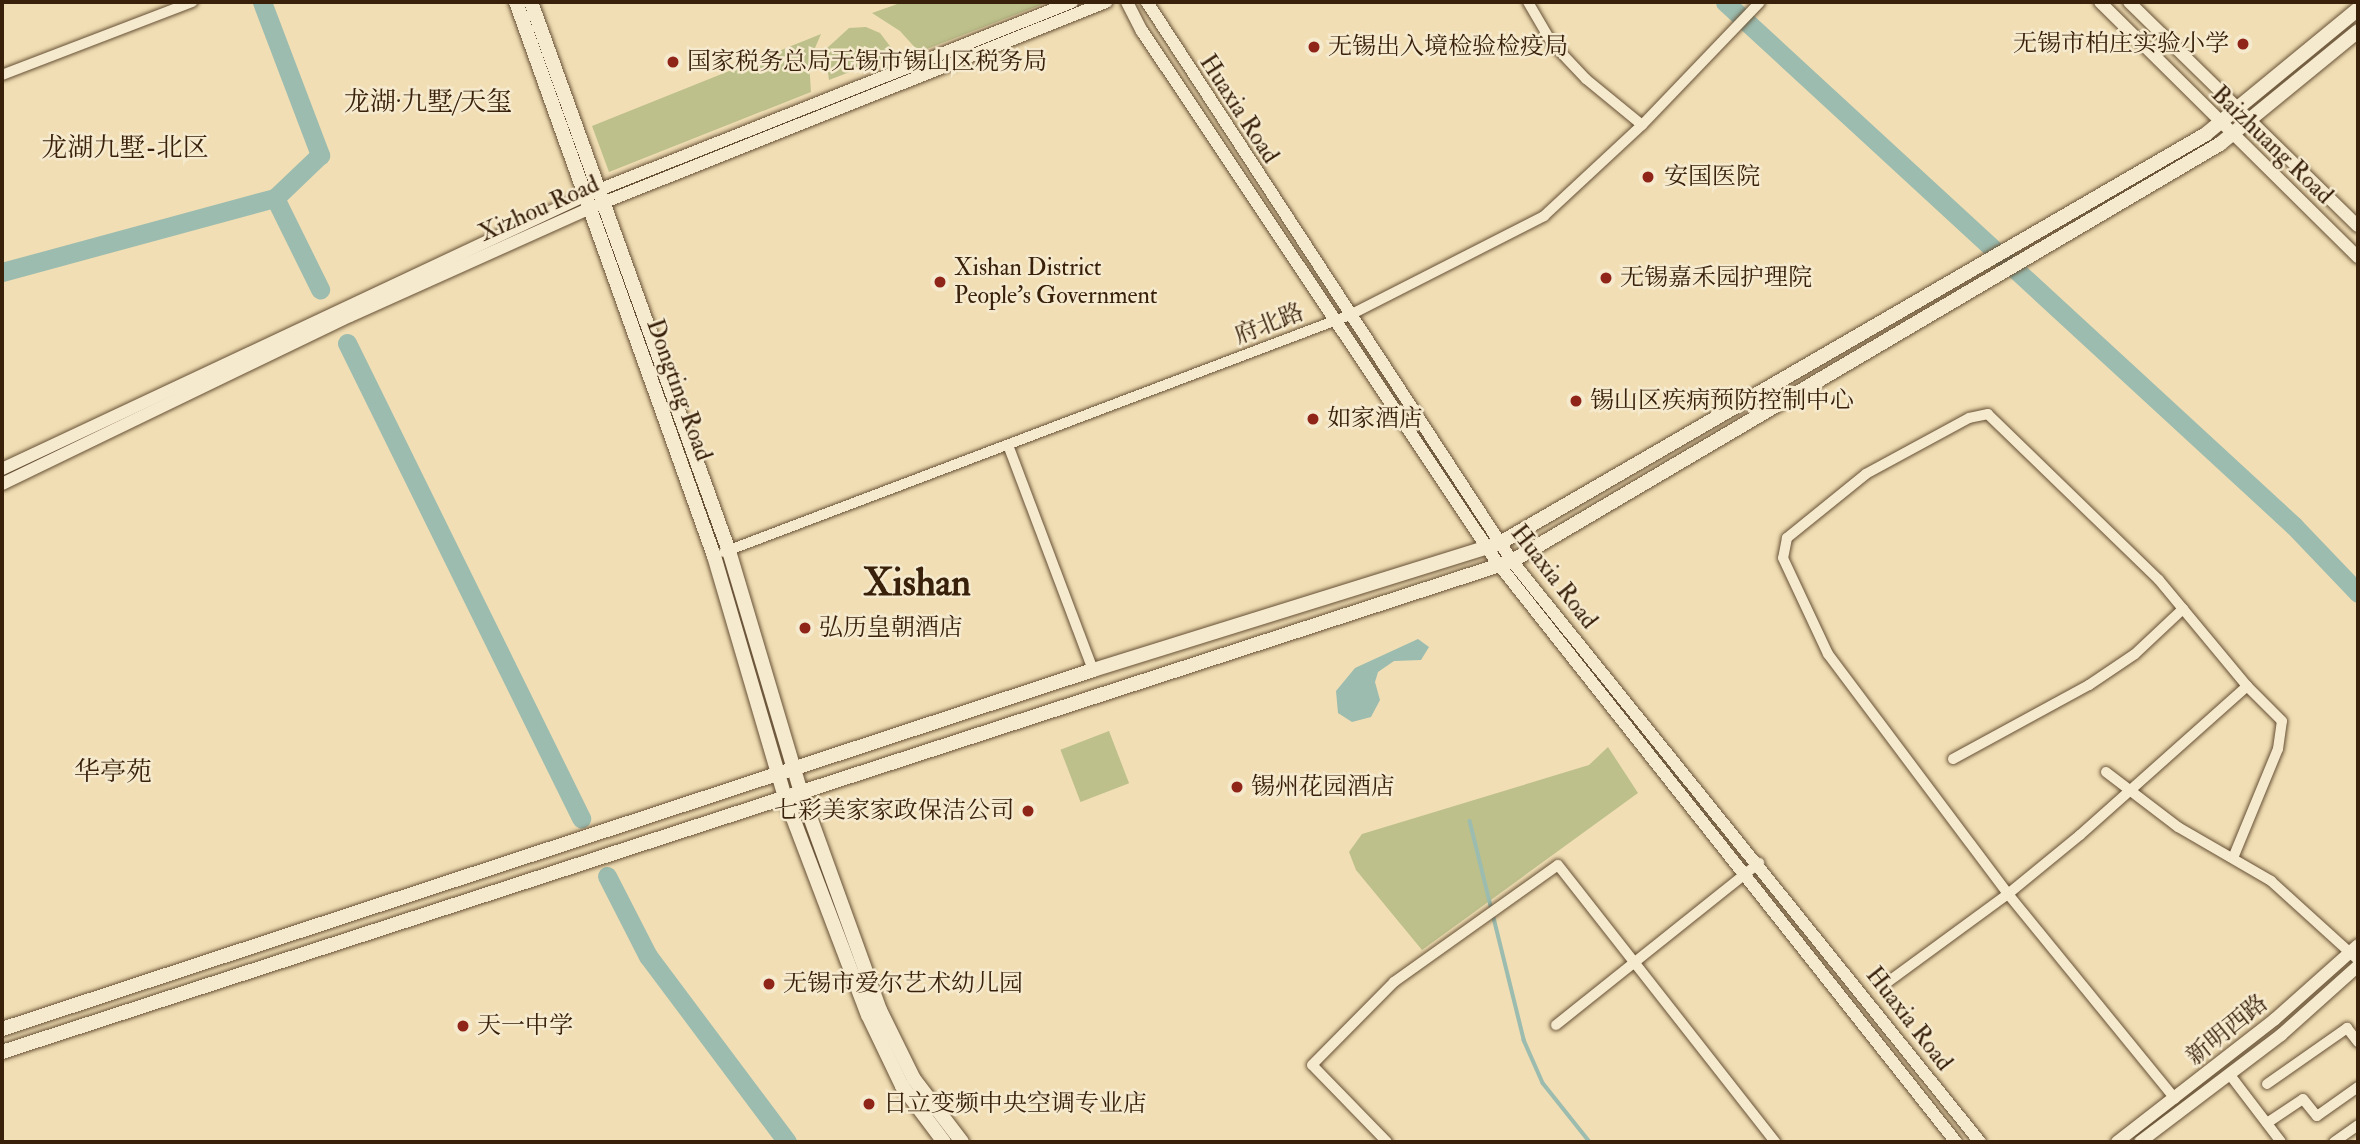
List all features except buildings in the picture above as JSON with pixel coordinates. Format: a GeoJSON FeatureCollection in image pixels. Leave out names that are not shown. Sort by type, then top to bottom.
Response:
{"type":"FeatureCollection","features":[{"type":"Feature","properties":{"kind":"main road","name":"Dongting Road"},"geometry":{"type":"LineString","coordinates":[[516,2],[730,551],[801,792],[880,1010],[914,1079],[961,1142]]}},
{"type":"Feature","properties":{"kind":"main road","name":"Dongting Road"},"geometry":{"type":"LineString","coordinates":[[531,2],[714,556],[785,797],[868,1016],[902,1086],[944,1142]]}},
{"type":"Feature","properties":{"kind":"main road"},"geometry":{"type":"LineString","coordinates":[[2,1029],[1093,670],[1493,546],[1975,271],[2219,124],[2358,9]]}},
{"type":"Feature","properties":{"kind":"main road"},"geometry":{"type":"LineString","coordinates":[[2,1052],[1506,563],[2041,254],[2233,134],[2358,31]]}},
{"type":"Feature","properties":{"kind":"street"},"geometry":{"type":"LineString","coordinates":[[2,75],[192,2]]}},
{"type":"Feature","properties":{"kind":"street","name":"Xizhou Road"},"geometry":{"type":"LineString","coordinates":[[2,469],[595,199],[1072,2]]}},
{"type":"Feature","properties":{"kind":"street","name":"Xizhou Road"},"geometry":{"type":"LineString","coordinates":[[2,485],[595,199],[1106,2]]}},
{"type":"Feature","properties":{"kind":"street","name":"Huaxia Road"},"geometry":{"type":"LineString","coordinates":[[1127,2],[1334,322],[1493,546],[1745,874],[1956,1142]]}},
{"type":"Feature","properties":{"kind":"street","name":"Huaxia Road"},"geometry":{"type":"LineString","coordinates":[[1147,2],[1350,315],[1493,546]]}},
{"type":"Feature","properties":{"kind":"street"},"geometry":{"type":"LineString","coordinates":[[1528,2],[1552,43],[1586,79],[1642,125]]}},
{"type":"Feature","properties":{"kind":"street","name":"Baizhuang Road"},"geometry":{"type":"LineString","coordinates":[[2100,2],[2219,124],[2233,134],[2358,257]]}},
{"type":"Feature","properties":{"kind":"street","name":"Baizhuang Road"},"geometry":{"type":"LineString","coordinates":[[2129,2],[2358,226]]}},
{"type":"Feature","properties":{"kind":"street","name":"府北路"},"geometry":{"type":"LineString","coordinates":[[714,556],[1334,322],[1544,216],[1642,125],[1758,4]]}},
{"type":"Feature","properties":{"kind":"street"},"geometry":{"type":"LineString","coordinates":[[2175,1099],[2008,894],[1828,654],[1783,558],[1787,538],[1866,474],[1969,418],[1988,414],[2159,580],[2247,685],[2283,721],[2278,749],[2233,858]]}},
{"type":"Feature","properties":{"kind":"street"},"geometry":{"type":"LineString","coordinates":[[1008,445],[1093,670]]}},
{"type":"Feature","properties":{"kind":"street","name":"Huaxia Road"},"geometry":{"type":"LineString","coordinates":[[1506,563],[1759,863],[1980,1142]]}},
{"type":"Feature","properties":{"kind":"street"},"geometry":{"type":"LineString","coordinates":[[1953,759],[2089,685],[2135,654],[2183,609]]}},
{"type":"Feature","properties":{"kind":"street"},"geometry":{"type":"LineString","coordinates":[[1885,984],[2008,894],[2247,685]]}},
{"type":"Feature","properties":{"kind":"street"},"geometry":{"type":"LineString","coordinates":[[2106,772],[2178,827],[2271,881],[2356,953]]}},
{"type":"Feature","properties":{"kind":"street"},"geometry":{"type":"LineString","coordinates":[[1556,1025],[1759,863]]}},
{"type":"Feature","properties":{"kind":"street"},"geometry":{"type":"LineString","coordinates":[[1387,1142],[1312,1065],[1394,982],[1438,947],[1558,865],[1775,1142]]}},
{"type":"Feature","properties":{"kind":"street","name":"新明西路"},"geometry":{"type":"LineString","coordinates":[[2117,1142],[2175,1099],[2356,953]]}},
{"type":"Feature","properties":{"kind":"street","name":"新明西路"},"geometry":{"type":"LineString","coordinates":[[2140,1142],[2230,1075],[2358,966]]}},
{"type":"Feature","properties":{"kind":"street"},"geometry":{"type":"LineString","coordinates":[[2267,1084],[2347,1028],[2358,1042]]}},
{"type":"Feature","properties":{"kind":"street"},"geometry":{"type":"LineString","coordinates":[[2230,1075],[2281,1142]]}},
{"type":"Feature","properties":{"kind":"street"},"geometry":{"type":"LineString","coordinates":[[2267,1123],[2303,1099],[2318,1116],[2358,1087]]}},
{"type":"Feature","properties":{"kind":"street"},"geometry":{"type":"LineString","coordinates":[[2334,1142],[2358,1125]]}},
{"type":"Feature","properties":{"kind":"green space"},"geometry":{"type":"Polygon","coordinates":[[[903,2],[1048,2],[919,52],[900,31],[872,13],[903,2]]]}},
{"type":"Feature","properties":{"kind":"green space"},"geometry":{"type":"Polygon","coordinates":[[[866,27],[880,33],[896,54],[829,80],[825,50],[849,28],[866,27]]]}},
{"type":"Feature","properties":{"kind":"green space"},"geometry":{"type":"Polygon","coordinates":[[[821,34],[809,62],[811,92],[609,172],[592,126],[821,34]]]}},
{"type":"Feature","properties":{"kind":"green space"},"geometry":{"type":"Polygon","coordinates":[[[1109,731],[1129,783],[1081,802],[1060,750],[1109,731]]]}},
{"type":"Feature","properties":{"kind":"green space"},"geometry":{"type":"Polygon","coordinates":[[[1608,747],[1638,793],[1422,950],[1356,870],[1349,852],[1362,834],[1589,765],[1608,747]]]}},
{"type":"Feature","properties":{"kind":"shaded area"},"geometry":{"type":"Polygon","coordinates":[[[1418,639],[1429,647],[1421,660],[1394,661],[1378,672],[1375,682],[1380,700],[1371,717],[1352,722],[1338,713],[1336,691],[1355,668],[1418,639]]]}},
{"type":"Feature","properties":{"kind":"waterway"},"geometry":{"type":"LineString","coordinates":[[262,2],[320,155],[275,198]]}},
{"type":"Feature","properties":{"kind":"waterway"},"geometry":{"type":"LineString","coordinates":[[1725,2],[2294,526],[2358,593]]}},
{"type":"Feature","properties":{"kind":"waterway"},"geometry":{"type":"LineString","coordinates":[[2,272],[275,198],[320,289]]}},
{"type":"Feature","properties":{"kind":"waterway"},"geometry":{"type":"LineString","coordinates":[[347,343],[581,818]]}},
{"type":"Feature","properties":{"kind":"waterway"},"geometry":{"type":"LineString","coordinates":[[1470,821],[1524,1040],[1543,1083],[1590,1142]]}},
{"type":"Feature","properties":{"kind":"waterway"},"geometry":{"type":"LineString","coordinates":[[607,876],[648,956],[787,1142]]}},
{"type":"Feature","properties":{"kind":"place","name":"无锡市柏庄实验小学"},"geometry":{"type":"Point","coordinates":[2243,44]}},
{"type":"Feature","properties":{"kind":"place","name":"无锡出入境检验检疫局"},"geometry":{"type":"Point","coordinates":[1314,47]}},
{"type":"Feature","properties":{"kind":"place","name":"国家税务总局无锡市锡山区税务局"},"geometry":{"type":"Point","coordinates":[673,62]}},
{"type":"Feature","properties":{"kind":"place","name":"安国医院"},"geometry":{"type":"Point","coordinates":[1648,177]}},
{"type":"Feature","properties":{"kind":"place","name":"无锡嘉禾园护理院"},"geometry":{"type":"Point","coordinates":[1606,278]}},
{"type":"Feature","properties":{"kind":"place","name":"Xishan District People's Government"},"geometry":{"type":"Point","coordinates":[940,282]}},
{"type":"Feature","properties":{"kind":"place","name":"锡山区疾病预防控制中心"},"geometry":{"type":"Point","coordinates":[1576,401]}},
{"type":"Feature","properties":{"kind":"place","name":"如家酒店"},"geometry":{"type":"Point","coordinates":[1313,419]}},
{"type":"Feature","properties":{"kind":"place","name":"弘历皇朝酒店"},"geometry":{"type":"Point","coordinates":[805,628]}},
{"type":"Feature","properties":{"kind":"place","name":"锡州花园酒店"},"geometry":{"type":"Point","coordinates":[1237,787]}},
{"type":"Feature","properties":{"kind":"place","name":"七彩美家家政保洁公司"},"geometry":{"type":"Point","coordinates":[1028,811]}},
{"type":"Feature","properties":{"kind":"place","name":"无锡市爱尔艺术幼儿园"},"geometry":{"type":"Point","coordinates":[769,984]}},
{"type":"Feature","properties":{"kind":"place","name":"天一中学"},"geometry":{"type":"Point","coordinates":[463,1026]}},
{"type":"Feature","properties":{"kind":"place","name":"日立变频中央空调专业店"},"geometry":{"type":"Point","coordinates":[869,1104]}},
{"type":"Feature","properties":{"kind":"district","name":"龙湖·九墅/天玺"},"geometry":{"type":"Point","coordinates":[428,103]}},
{"type":"Feature","properties":{"kind":"district","name":"龙湖九墅-北区"},"geometry":{"type":"Point","coordinates":[125,149]}},
{"type":"Feature","properties":{"kind":"district","name":"Xishan"},"geometry":{"type":"Point","coordinates":[917,584]}},
{"type":"Feature","properties":{"kind":"district","name":"华亭苑"},"geometry":{"type":"Point","coordinates":[113,773]}}]}
